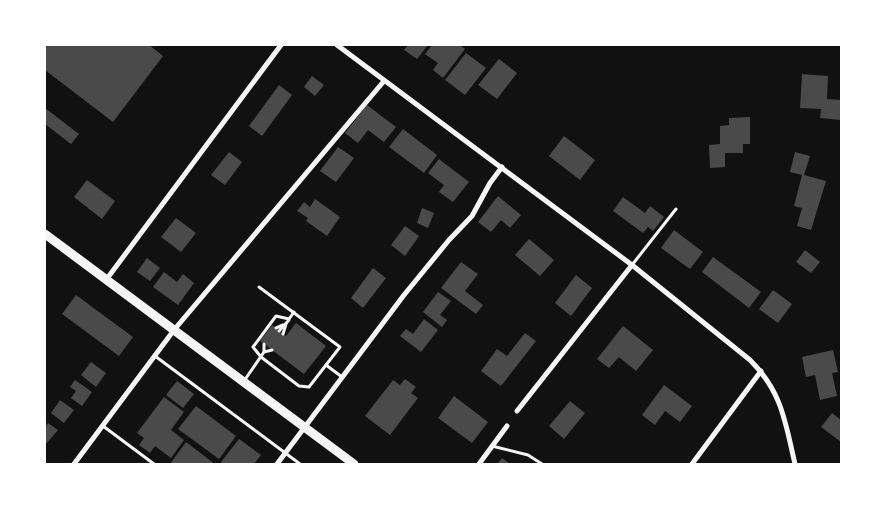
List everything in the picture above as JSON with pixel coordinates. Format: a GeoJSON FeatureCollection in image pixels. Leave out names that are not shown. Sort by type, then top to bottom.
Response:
{"type":"FeatureCollection","features":[{"type":"Feature","properties":{"kind":"main road"},"geometry":{"type":"LineString","coordinates":[[45,234],[354,464]]}},
{"type":"Feature","properties":{"kind":"street"},"geometry":{"type":"LineString","coordinates":[[106,280],[281,45]]}},
{"type":"Feature","properties":{"kind":"street"},"geometry":{"type":"LineString","coordinates":[[337,45],[632,265],[708,324],[761,371],[775,393],[783,412],[795,464]]}},
{"type":"Feature","properties":{"kind":"street"},"geometry":{"type":"LineString","coordinates":[[74,464],[174,330],[384,81]]}},
{"type":"Feature","properties":{"kind":"street"},"geometry":{"type":"LineString","coordinates":[[277,464],[425,268],[472,216],[502,167]]}},
{"type":"Feature","properties":{"kind":"street"},"geometry":{"type":"LineString","coordinates":[[517,412],[632,265]]}},
{"type":"Feature","properties":{"kind":"street"},"geometry":{"type":"LineString","coordinates":[[692,464],[761,371]]}},
{"type":"Feature","properties":{"kind":"street"},"geometry":{"type":"LineString","coordinates":[[479,464],[507,426]]}},
{"type":"Feature","properties":{"kind":"lane"},"geometry":{"type":"LineString","coordinates":[[632,265],[676,209]]}},
{"type":"Feature","properties":{"kind":"lane"},"geometry":{"type":"LineString","coordinates":[[259,287],[340,347],[309,387],[299,386],[261,357],[253,347],[276,316],[289,319]]}},
{"type":"Feature","properties":{"kind":"lane"},"geometry":{"type":"LineString","coordinates":[[284,334],[286,324],[294,312]]}},
{"type":"Feature","properties":{"kind":"lane"},"geometry":{"type":"LineString","coordinates":[[278,330],[286,324]]}},
{"type":"Feature","properties":{"kind":"lane"},"geometry":{"type":"LineString","coordinates":[[243,382],[261,357],[266,345]]}},
{"type":"Feature","properties":{"kind":"lane"},"geometry":{"type":"LineString","coordinates":[[264,352],[272,350]]}},
{"type":"Feature","properties":{"kind":"lane"},"geometry":{"type":"LineString","coordinates":[[155,356],[300,464]]}},
{"type":"Feature","properties":{"kind":"lane"},"geometry":{"type":"LineString","coordinates":[[326,365],[342,377]]}},
{"type":"Feature","properties":{"kind":"lane"},"geometry":{"type":"LineString","coordinates":[[103,426],[154,464]]}},
{"type":"Feature","properties":{"kind":"lane"},"geometry":{"type":"LineString","coordinates":[[492,446],[528,455],[542,464]]}},
{"type":"Feature","properties":{"kind":"building"},"geometry":{"type":"Polygon","coordinates":[[[45,45],[149,45],[163,56],[113,122],[45,70],[45,45]]]}},
{"type":"Feature","properties":{"kind":"building"},"geometry":{"type":"Polygon","coordinates":[[[408,45],[428,45],[417,59],[404,50],[408,45]]]}},
{"type":"Feature","properties":{"kind":"building"},"geometry":{"type":"Polygon","coordinates":[[[432,45],[460,45],[465,49],[443,78],[433,70],[438,63],[425,54],[432,45]]]}},
{"type":"Feature","properties":{"kind":"building"},"geometry":{"type":"Polygon","coordinates":[[[466,53],[486,68],[465,95],[445,80],[466,53]]]}},
{"type":"Feature","properties":{"kind":"building"},"geometry":{"type":"Polygon","coordinates":[[[499,59],[517,73],[497,99],[478,85],[499,59]]]}},
{"type":"Feature","properties":{"kind":"building"},"geometry":{"type":"Polygon","coordinates":[[[802,74],[828,76],[827,99],[841,100],[841,120],[820,118],[821,109],[800,108],[802,74]]]}},
{"type":"Feature","properties":{"kind":"building"},"geometry":{"type":"Polygon","coordinates":[[[312,76],[324,85],[315,96],[304,87],[312,76]]]}},
{"type":"Feature","properties":{"kind":"building"},"geometry":{"type":"Polygon","coordinates":[[[279,85],[292,95],[262,136],[249,126],[279,85]]]}},
{"type":"Feature","properties":{"kind":"building"},"geometry":{"type":"Polygon","coordinates":[[[367,105],[396,127],[384,142],[368,130],[358,143],[345,133],[367,105]]]}},
{"type":"Feature","properties":{"kind":"building"},"geometry":{"type":"Polygon","coordinates":[[[45,108],[79,134],[71,144],[45,124],[45,108]]]}},
{"type":"Feature","properties":{"kind":"building"},"geometry":{"type":"Polygon","coordinates":[[[750,117],[750,144],[743,144],[743,153],[725,153],[725,167],[710,168],[709,145],[720,144],[720,126],[729,125],[729,118],[750,117]]]}},
{"type":"Feature","properties":{"kind":"building"},"geometry":{"type":"Polygon","coordinates":[[[403,129],[437,155],[424,173],[389,147],[403,129]]]}},
{"type":"Feature","properties":{"kind":"building"},"geometry":{"type":"Polygon","coordinates":[[[564,136],[595,160],[580,180],[549,156],[564,136]]]}},
{"type":"Feature","properties":{"kind":"building"},"geometry":{"type":"Polygon","coordinates":[[[338,147],[354,158],[336,182],[320,171],[338,147]]]}},
{"type":"Feature","properties":{"kind":"building"},"geometry":{"type":"Polygon","coordinates":[[[229,152],[242,162],[225,185],[211,175],[229,152]]]}},
{"type":"Feature","properties":{"kind":"building"},"geometry":{"type":"Polygon","coordinates":[[[795,152],[810,156],[804,175],[826,181],[811,230],[797,226],[802,208],[794,206],[802,175],[790,172],[795,152]]]}},
{"type":"Feature","properties":{"kind":"building"},"geometry":{"type":"Polygon","coordinates":[[[439,159],[469,182],[453,202],[439,192],[444,185],[428,173],[439,159]]]}},
{"type":"Feature","properties":{"kind":"building"},"geometry":{"type":"Polygon","coordinates":[[[87,180],[115,201],[102,219],[74,197],[87,180]]]}},
{"type":"Feature","properties":{"kind":"building"},"geometry":{"type":"Polygon","coordinates":[[[498,196],[521,215],[510,228],[501,220],[491,232],[478,222],[498,196]]]}},
{"type":"Feature","properties":{"kind":"building"},"geometry":{"type":"Polygon","coordinates":[[[623,197],[645,213],[650,206],[664,217],[653,231],[648,227],[643,233],[613,211],[623,197]]]}},
{"type":"Feature","properties":{"kind":"building"},"geometry":{"type":"Polygon","coordinates":[[[315,199],[340,217],[327,236],[306,221],[308,218],[297,211],[304,202],[310,207],[315,199]]]}},
{"type":"Feature","properties":{"kind":"building"},"geometry":{"type":"Polygon","coordinates":[[[422,208],[434,213],[428,228],[417,223],[422,208]]]}},
{"type":"Feature","properties":{"kind":"building"},"geometry":{"type":"Polygon","coordinates":[[[176,218],[196,233],[181,252],[161,237],[176,218]]]}},
{"type":"Feature","properties":{"kind":"building"},"geometry":{"type":"Polygon","coordinates":[[[405,226],[419,236],[405,256],[391,245],[405,226]]]}},
{"type":"Feature","properties":{"kind":"building"},"geometry":{"type":"Polygon","coordinates":[[[674,230],[703,252],[690,269],[661,248],[674,230]]]}},
{"type":"Feature","properties":{"kind":"building"},"geometry":{"type":"Polygon","coordinates":[[[529,239],[554,260],[540,276],[515,255],[529,239]]]}},
{"type":"Feature","properties":{"kind":"building"},"geometry":{"type":"Polygon","coordinates":[[[805,250],[820,262],[811,273],[796,262],[805,250]]]}},
{"type":"Feature","properties":{"kind":"building"},"geometry":{"type":"Polygon","coordinates":[[[713,257],[761,292],[749,308],[702,272],[713,257]]]}},
{"type":"Feature","properties":{"kind":"building"},"geometry":{"type":"Polygon","coordinates":[[[147,258],[160,268],[150,281],[137,272],[147,258]]]}},
{"type":"Feature","properties":{"kind":"building"},"geometry":{"type":"Polygon","coordinates":[[[461,262],[478,274],[465,291],[483,305],[476,314],[441,288],[461,262]]]}},
{"type":"Feature","properties":{"kind":"building"},"geometry":{"type":"Polygon","coordinates":[[[373,268],[386,278],[363,308],[351,298],[373,268]]]}},
{"type":"Feature","properties":{"kind":"building"},"geometry":{"type":"Polygon","coordinates":[[[164,272],[177,282],[183,274],[194,283],[178,305],[153,287],[164,272]]]}},
{"type":"Feature","properties":{"kind":"building"},"geometry":{"type":"Polygon","coordinates":[[[576,275],[592,288],[571,316],[555,303],[576,275]]]}},
{"type":"Feature","properties":{"kind":"building"},"geometry":{"type":"Polygon","coordinates":[[[773,290],[792,304],[778,323],[759,309],[773,290]]]}},
{"type":"Feature","properties":{"kind":"building"},"geometry":{"type":"Polygon","coordinates":[[[438,292],[451,301],[440,315],[447,320],[442,327],[423,312],[438,292]]]}},
{"type":"Feature","properties":{"kind":"building"},"geometry":{"type":"Polygon","coordinates":[[[76,295],[133,337],[119,356],[62,314],[76,295]]]}},
{"type":"Feature","properties":{"kind":"building"},"geometry":{"type":"Polygon","coordinates":[[[424,319],[438,330],[421,352],[400,336],[406,329],[413,334],[424,319]]]}},
{"type":"Feature","properties":{"kind":"building"},"geometry":{"type":"Polygon","coordinates":[[[296,323],[326,346],[304,374],[260,341],[272,325],[286,336],[296,323]]]}},
{"type":"Feature","properties":{"kind":"building"},"geometry":{"type":"Polygon","coordinates":[[[623,326],[653,350],[636,371],[619,357],[609,368],[597,359],[623,326]]]}},
{"type":"Feature","properties":{"kind":"building"},"geometry":{"type":"Polygon","coordinates":[[[525,333],[536,341],[501,386],[481,371],[497,349],[507,356],[525,333]]]}},
{"type":"Feature","properties":{"kind":"building"},"geometry":{"type":"Polygon","coordinates":[[[833,350],[838,372],[832,373],[837,396],[820,400],[815,375],[806,377],[802,357],[833,350]]]}},
{"type":"Feature","properties":{"kind":"building"},"geometry":{"type":"Polygon","coordinates":[[[91,362],[106,373],[96,387],[81,375],[91,362]]]}},
{"type":"Feature","properties":{"kind":"building"},"geometry":{"type":"Polygon","coordinates":[[[405,379],[416,387],[411,393],[418,398],[390,435],[365,416],[393,380],[400,385],[405,379]]]}},
{"type":"Feature","properties":{"kind":"building"},"geometry":{"type":"Polygon","coordinates":[[[75,380],[92,392],[82,406],[71,398],[76,391],[70,387],[75,380]]]}},
{"type":"Feature","properties":{"kind":"building"},"geometry":{"type":"Polygon","coordinates":[[[177,381],[194,394],[183,408],[166,395],[177,381]]]}},
{"type":"Feature","properties":{"kind":"building"},"geometry":{"type":"Polygon","coordinates":[[[664,385],[692,406],[680,422],[665,411],[655,425],[642,415],[664,385]]]}},
{"type":"Feature","properties":{"kind":"building"},"geometry":{"type":"Polygon","coordinates":[[[454,396],[488,422],[472,443],[438,418],[454,396]]]}},
{"type":"Feature","properties":{"kind":"building"},"geometry":{"type":"Polygon","coordinates":[[[164,397],[184,412],[171,430],[184,440],[171,458],[155,446],[150,453],[139,445],[144,438],[137,433],[164,397]]]}},
{"type":"Feature","properties":{"kind":"building"},"geometry":{"type":"Polygon","coordinates":[[[60,400],[74,410],[64,423],[51,413],[60,400]]]}},
{"type":"Feature","properties":{"kind":"building"},"geometry":{"type":"Polygon","coordinates":[[[570,401],[585,413],[564,439],[549,426],[570,401]]]}},
{"type":"Feature","properties":{"kind":"building"},"geometry":{"type":"Polygon","coordinates":[[[196,406],[236,436],[219,459],[178,429],[196,406]]]}},
{"type":"Feature","properties":{"kind":"building"},"geometry":{"type":"Polygon","coordinates":[[[832,413],[841,420],[841,442],[821,427],[832,413]]]}},
{"type":"Feature","properties":{"kind":"building"},"geometry":{"type":"Polygon","coordinates":[[[48,423],[58,430],[47,443],[45,442],[45,427],[48,423]]]}},
{"type":"Feature","properties":{"kind":"building"},"geometry":{"type":"Polygon","coordinates":[[[239,439],[261,455],[254,464],[224,464],[221,462],[239,439]]]}},
{"type":"Feature","properties":{"kind":"building"},"geometry":{"type":"Polygon","coordinates":[[[186,442],[215,464],[170,464],[186,442]]]}},
{"type":"Feature","properties":{"kind":"building"},"geometry":{"type":"Polygon","coordinates":[[[502,458],[510,464],[497,464],[502,458]]]}}]}
